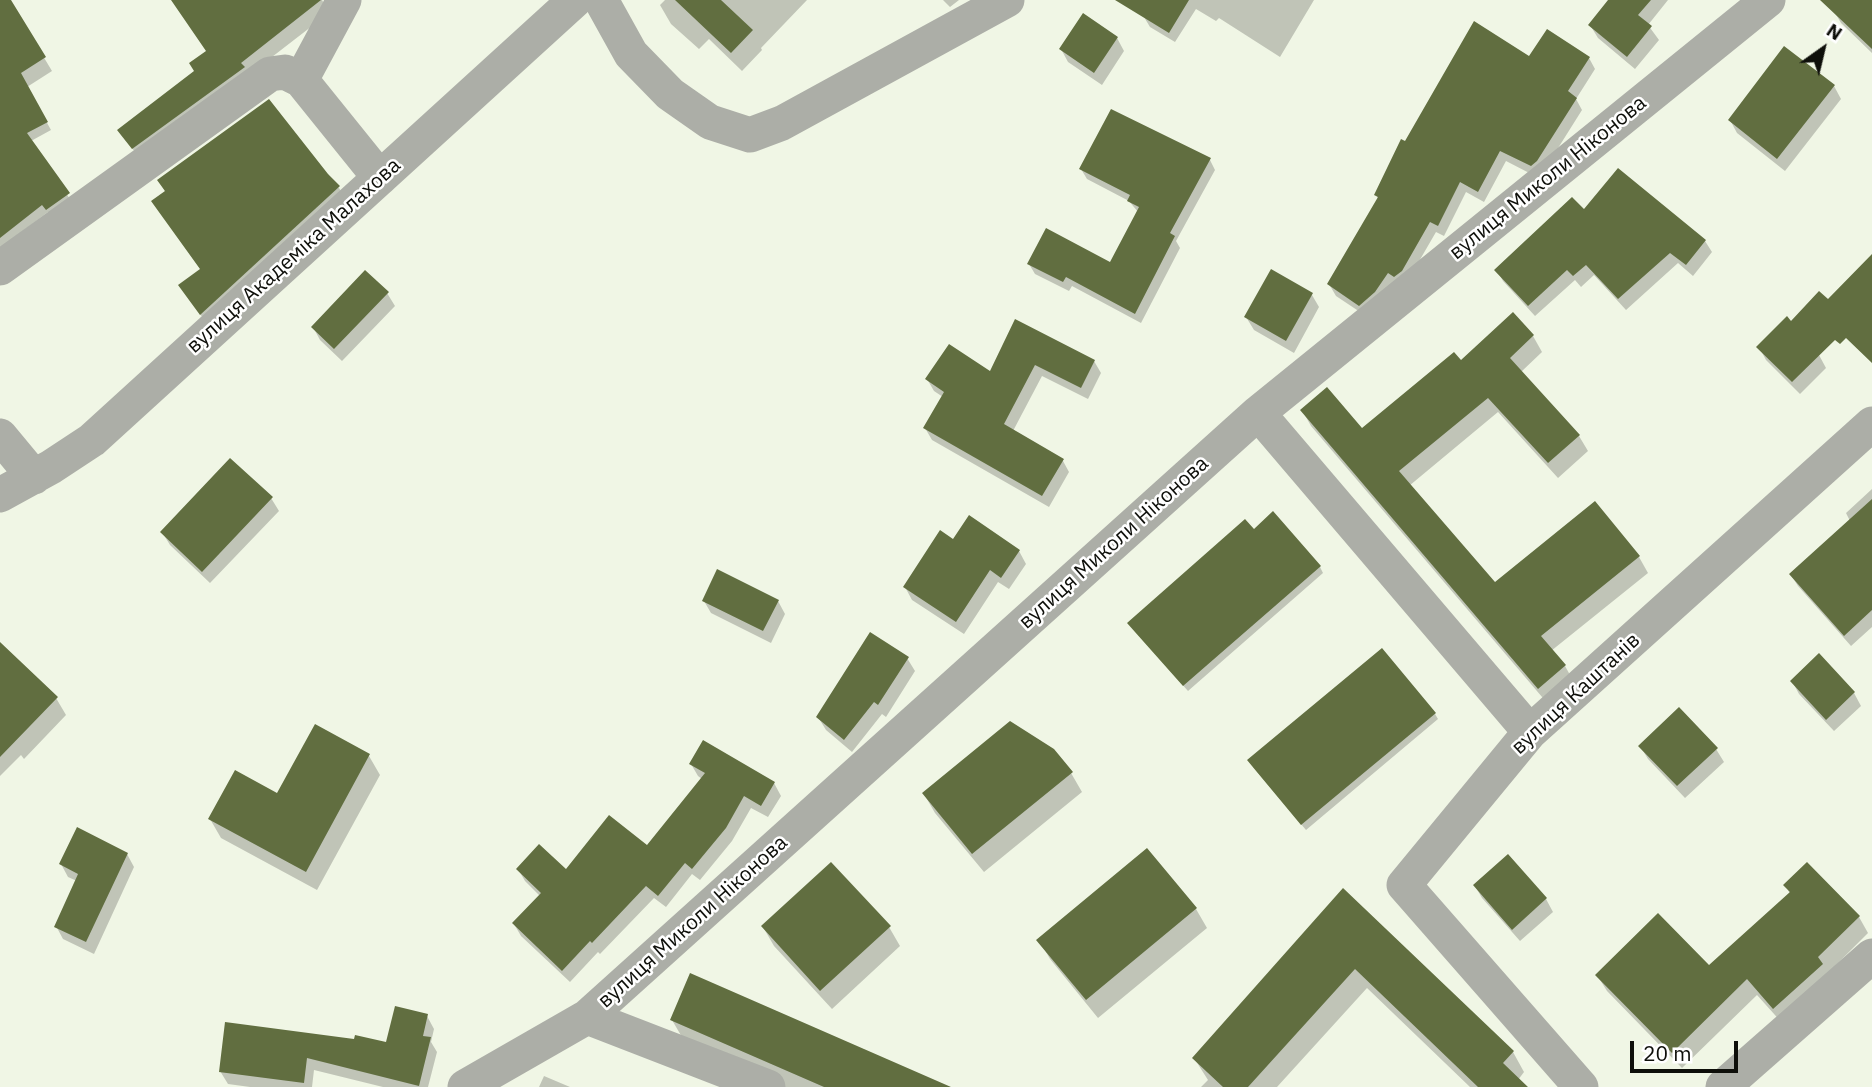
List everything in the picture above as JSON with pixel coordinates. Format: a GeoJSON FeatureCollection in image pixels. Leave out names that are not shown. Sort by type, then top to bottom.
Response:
{"type":"FeatureCollection","features":[{"type":"Feature","properties":{"kind":"street"},"geometry":{"type":"LineString","coordinates":[[301,80],[344,0]]}},
{"type":"Feature","properties":{"kind":"street","name":"вулиця Академіка Малахова"},"geometry":{"type":"LineString","coordinates":[[0,495],[92,440],[575,0]]}},
{"type":"Feature","properties":{"kind":"street"},"geometry":{"type":"LineString","coordinates":[[601,0],[631,54],[670,94],[710,122],[750,135],[782,123],[1007,0]]}},
{"type":"Feature","properties":{"kind":"street","name":"вулиця Миколи Ніконова"},"geometry":{"type":"LineString","coordinates":[[465,1087],[587,1017],[1258,413],[1768,0]]}},
{"type":"Feature","properties":{"kind":"street"},"geometry":{"type":"LineString","coordinates":[[0,268],[270,74],[285,72],[301,80],[380,177]]}},
{"type":"Feature","properties":{"kind":"street"},"geometry":{"type":"LineString","coordinates":[[1258,413],[1530,732]]}},
{"type":"Feature","properties":{"kind":"street","name":"вулиця Каштанів"},"geometry":{"type":"LineString","coordinates":[[1581,1087],[1404,885],[1530,732],[1872,424]]}},
{"type":"Feature","properties":{"kind":"street"},"geometry":{"type":"LineString","coordinates":[[0,436],[34,477]]}},
{"type":"Feature","properties":{"kind":"street"},"geometry":{"type":"LineString","coordinates":[[1723,1087],[1872,956]]}},
{"type":"Feature","properties":{"kind":"street"},"geometry":{"type":"LineString","coordinates":[[587,1017],[768,1087]]}},
{"type":"Feature","properties":{"kind":"building"},"geometry":{"type":"Polygon","coordinates":[[[0,0],[11,0],[46,57],[21,73],[48,122],[27,133],[70,193],[46,210],[42,205],[0,238],[0,0]]]}},
{"type":"Feature","properties":{"kind":"building"},"geometry":{"type":"Polygon","coordinates":[[[171,0],[321,0],[241,63],[245,67],[132,149],[117,130],[194,71],[189,63],[206,51],[171,0]]]}},
{"type":"Feature","properties":{"kind":"building"},"geometry":{"type":"Polygon","coordinates":[[[675,0],[721,0],[753,30],[731,53],[675,0]]]}},
{"type":"Feature","properties":{"kind":"building"},"geometry":{"type":"Polygon","coordinates":[[[1115,0],[1189,0],[1169,33],[1115,0]]]}},
{"type":"Feature","properties":{"kind":"building"},"geometry":{"type":"Polygon","coordinates":[[[1608,0],[1651,0],[1638,15],[1652,26],[1627,57],[1588,25],[1608,0]]]}},
{"type":"Feature","properties":{"kind":"building"},"geometry":{"type":"Polygon","coordinates":[[[1820,0],[1872,0],[1872,49],[1820,0]]]}},
{"type":"Feature","properties":{"kind":"building"},"geometry":{"type":"Polygon","coordinates":[[[1083,13],[1118,37],[1094,73],[1059,49],[1083,13]]]}},
{"type":"Feature","properties":{"kind":"building"},"geometry":{"type":"Polygon","coordinates":[[[1474,21],[1529,56],[1547,29],[1590,57],[1568,91],[1577,98],[1537,161],[1531,166],[1500,151],[1478,192],[1460,182],[1438,226],[1430,222],[1402,271],[1394,277],[1388,273],[1375,292],[1359,306],[1327,284],[1378,197],[1374,195],[1401,139],[1405,141],[1474,21]]]}},
{"type":"Feature","properties":{"kind":"building"},"geometry":{"type":"Polygon","coordinates":[[[1784,46],[1835,85],[1777,159],[1728,120],[1784,46]]]}},
{"type":"Feature","properties":{"kind":"building"},"geometry":{"type":"Polygon","coordinates":[[[269,99],[340,186],[200,315],[178,285],[200,269],[151,201],[165,191],[157,180],[269,99]]]}},
{"type":"Feature","properties":{"kind":"building"},"geometry":{"type":"Polygon","coordinates":[[[1111,109],[1211,158],[1170,233],[1175,236],[1135,314],[1066,277],[1063,282],[1027,264],[1046,228],[1110,262],[1139,207],[1127,201],[1130,195],[1079,169],[1111,109]]]}},
{"type":"Feature","properties":{"kind":"building"},"geometry":{"type":"Polygon","coordinates":[[[1618,168],[1706,240],[1686,265],[1670,253],[1618,299],[1586,265],[1573,276],[1567,270],[1528,306],[1494,270],[1572,197],[1584,209],[1618,168]]]}},
{"type":"Feature","properties":{"kind":"building"},"geometry":{"type":"Polygon","coordinates":[[[1872,254],[1872,363],[1846,338],[1840,344],[1835,340],[1792,382],[1756,347],[1787,316],[1791,321],[1819,291],[1828,299],[1872,254]]]}},
{"type":"Feature","properties":{"kind":"building"},"geometry":{"type":"Polygon","coordinates":[[[1271,269],[1313,293],[1286,341],[1244,317],[1271,269]]]}},
{"type":"Feature","properties":{"kind":"building"},"geometry":{"type":"Polygon","coordinates":[[[365,270],[389,292],[334,349],[311,327],[365,270]]]}},
{"type":"Feature","properties":{"kind":"building"},"geometry":{"type":"Polygon","coordinates":[[[1513,312],[1534,335],[1510,358],[1580,435],[1548,463],[1488,398],[1399,471],[1495,582],[1595,501],[1640,556],[1541,636],[1566,665],[1538,689],[1300,410],[1327,387],[1362,428],[1454,352],[1461,360],[1513,312]]]}},
{"type":"Feature","properties":{"kind":"building"},"geometry":{"type":"Polygon","coordinates":[[[1015,319],[1095,360],[1081,388],[1035,365],[1004,424],[1064,459],[1042,496],[923,428],[944,392],[925,379],[949,344],[990,371],[1015,319]]]}},
{"type":"Feature","properties":{"kind":"building"},"geometry":{"type":"Polygon","coordinates":[[[230,458],[273,497],[202,572],[160,532],[230,458]]]}},
{"type":"Feature","properties":{"kind":"building"},"geometry":{"type":"Polygon","coordinates":[[[1872,499],[1872,610],[1844,636],[1789,574],[1872,499]]]}},
{"type":"Feature","properties":{"kind":"building"},"geometry":{"type":"Polygon","coordinates":[[[1273,511],[1321,566],[1183,686],[1127,623],[1245,519],[1254,529],[1273,511]]]}},
{"type":"Feature","properties":{"kind":"building"},"geometry":{"type":"Polygon","coordinates":[[[969,515],[1020,550],[1001,578],[990,570],[956,622],[903,587],[940,530],[953,539],[969,515]]]}},
{"type":"Feature","properties":{"kind":"building"},"geometry":{"type":"Polygon","coordinates":[[[717,569],[779,600],[763,631],[702,601],[717,569]]]}},
{"type":"Feature","properties":{"kind":"building"},"geometry":{"type":"Polygon","coordinates":[[[870,632],[909,657],[878,705],[874,702],[844,740],[816,717],[870,632]]]}},
{"type":"Feature","properties":{"kind":"building"},"geometry":{"type":"Polygon","coordinates":[[[0,642],[58,697],[0,757],[0,642]]]}},
{"type":"Feature","properties":{"kind":"building"},"geometry":{"type":"Polygon","coordinates":[[[1382,648],[1436,713],[1301,825],[1247,760],[1382,648]]]}},
{"type":"Feature","properties":{"kind":"building"},"geometry":{"type":"Polygon","coordinates":[[[1819,653],[1855,692],[1826,720],[1790,681],[1819,653]]]}},
{"type":"Feature","properties":{"kind":"building"},"geometry":{"type":"Polygon","coordinates":[[[1679,707],[1718,748],[1677,786],[1638,746],[1679,707]]]}},
{"type":"Feature","properties":{"kind":"building"},"geometry":{"type":"Polygon","coordinates":[[[1010,721],[1054,749],[1073,772],[972,854],[922,793],[1010,721]]]}},
{"type":"Feature","properties":{"kind":"building"},"geometry":{"type":"Polygon","coordinates":[[[315,724],[370,754],[306,872],[208,819],[235,770],[277,793],[315,724]]]}},
{"type":"Feature","properties":{"kind":"building"},"geometry":{"type":"Polygon","coordinates":[[[703,740],[775,782],[761,806],[744,796],[726,828],[692,869],[685,863],[658,896],[646,886],[562,971],[512,923],[541,893],[516,869],[539,844],[566,869],[609,815],[647,845],[705,773],[689,764],[703,740]]]}},
{"type":"Feature","properties":{"kind":"building"},"geometry":{"type":"Polygon","coordinates":[[[77,827],[128,853],[86,942],[54,927],[78,874],[59,864],[77,827]]]}},
{"type":"Feature","properties":{"kind":"building"},"geometry":{"type":"Polygon","coordinates":[[[1147,848],[1197,908],[1086,1000],[1036,940],[1147,848]]]}},
{"type":"Feature","properties":{"kind":"building"},"geometry":{"type":"Polygon","coordinates":[[[1508,854],[1547,898],[1512,930],[1473,885],[1508,854]]]}},
{"type":"Feature","properties":{"kind":"building"},"geometry":{"type":"Polygon","coordinates":[[[831,862],[891,926],[820,991],[761,926],[831,862]]]}},
{"type":"Feature","properties":{"kind":"building"},"geometry":{"type":"Polygon","coordinates":[[[1807,862],[1860,916],[1818,957],[1823,964],[1773,1009],[1747,979],[1672,1053],[1595,975],[1658,913],[1709,965],[1790,892],[1783,885],[1807,862]]]}},
{"type":"Feature","properties":{"kind":"building"},"geometry":{"type":"Polygon","coordinates":[[[1343,888],[1514,1051],[1503,1063],[1528,1087],[1478,1087],[1355,969],[1248,1087],[1223,1087],[1192,1058],[1343,888]]]}},
{"type":"Feature","properties":{"kind":"building"},"geometry":{"type":"Polygon","coordinates":[[[690,973],[951,1087],[824,1087],[670,1020],[690,973]]]}},
{"type":"Feature","properties":{"kind":"building"},"geometry":{"type":"Polygon","coordinates":[[[395,1006],[428,1014],[423,1036],[431,1037],[419,1086],[307,1058],[304,1083],[219,1072],[225,1022],[354,1039],[355,1035],[386,1042],[395,1006]]]}}]}
